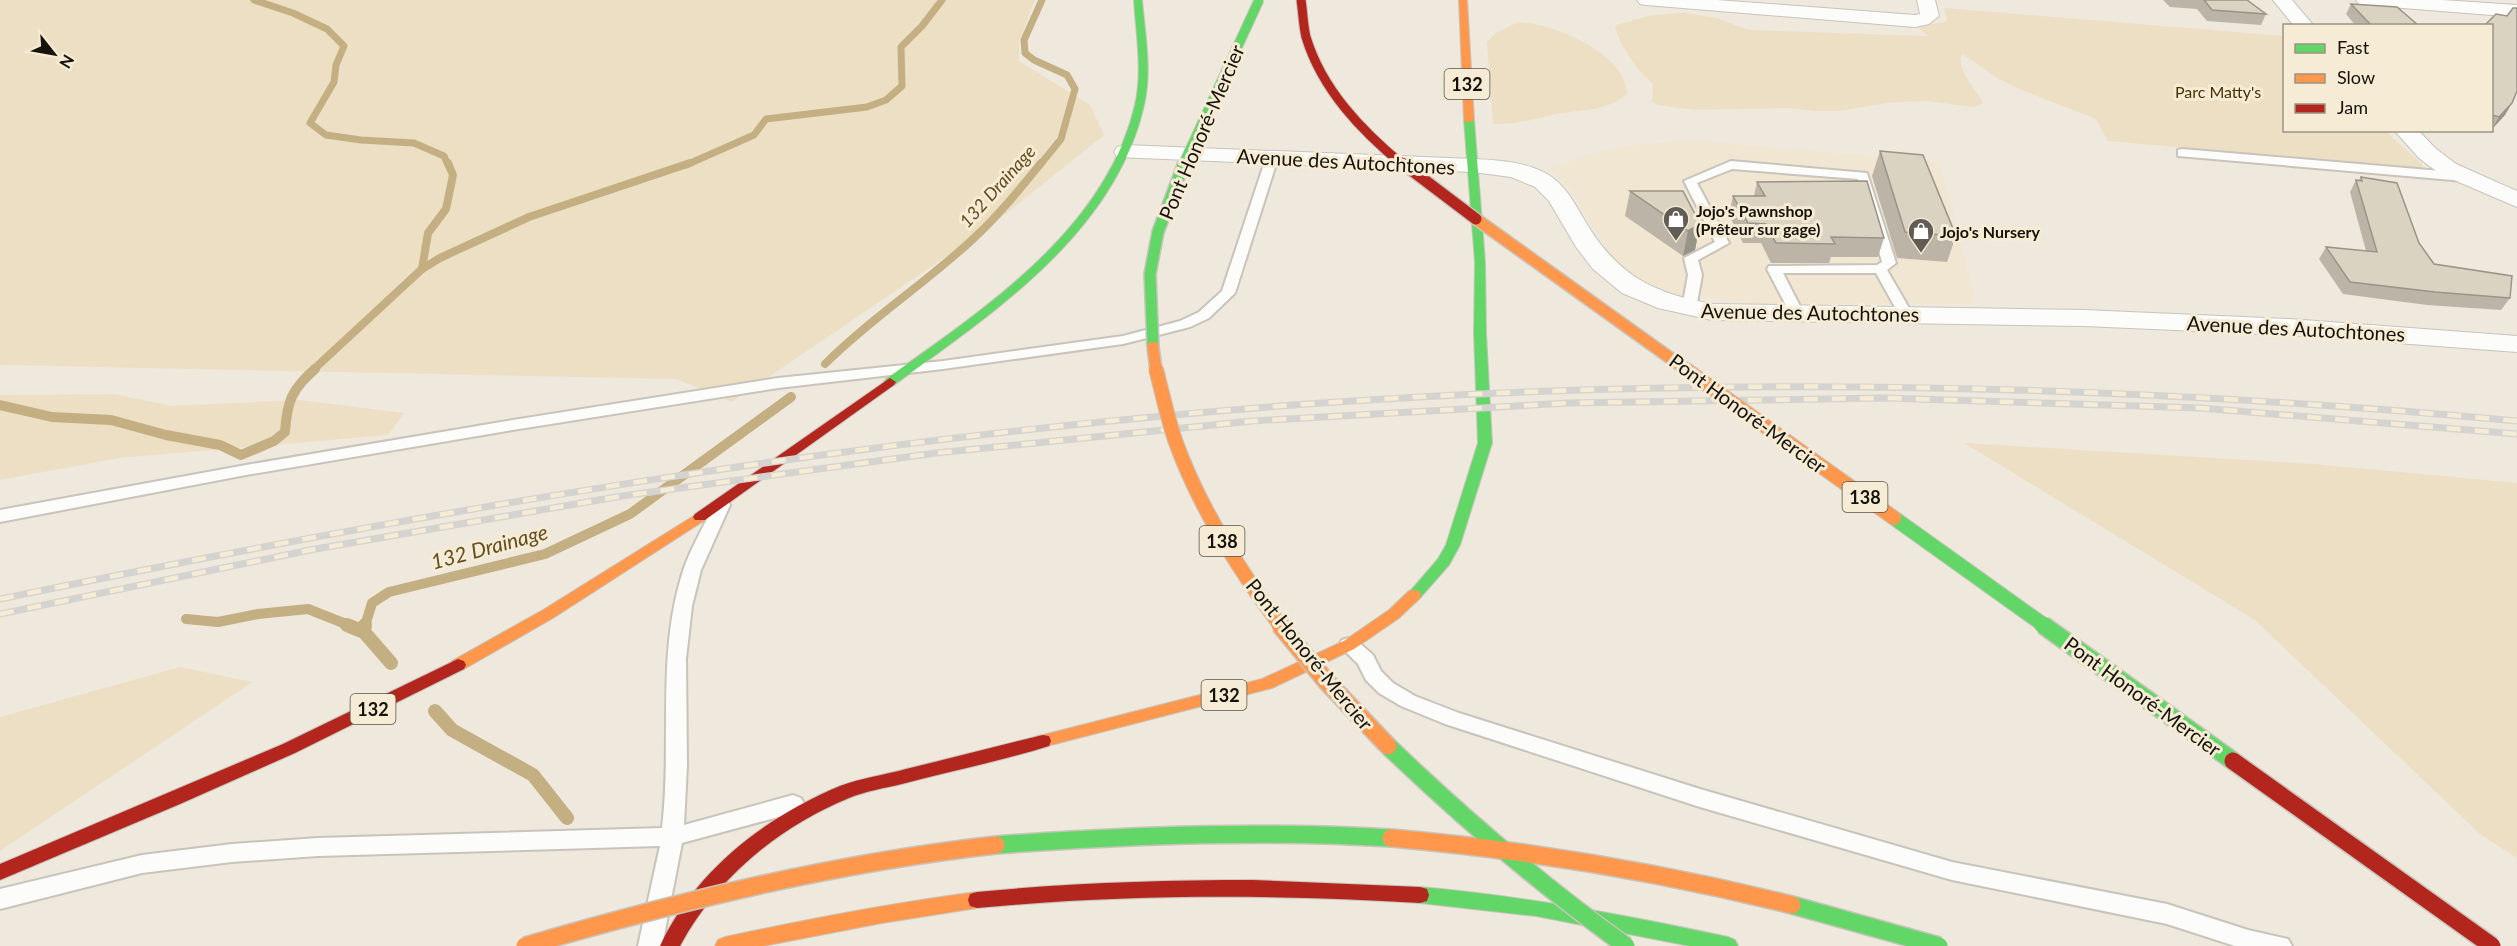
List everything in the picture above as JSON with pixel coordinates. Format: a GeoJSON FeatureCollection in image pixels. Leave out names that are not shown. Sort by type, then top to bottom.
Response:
{"type":"FeatureCollection","features":[{"type":"Feature","properties":{"kind":"highway","name":"132"},"geometry":{"type":"LineString","coordinates":[[0,872],[236,773],[432,680],[604,580],[724,502],[910,368],[997,301],[1048,256],[1109,181],[1125,152],[1140,110],[1144,86],[1138,0]]}},
{"type":"Feature","properties":{"kind":"highway","name":"Pont Honoré-Mercier"},"geometry":{"type":"LineString","coordinates":[[1258,0],[1172,192],[1156,243],[1150,272],[1149,303],[1155,369],[1180,455],[1221,538],[1251,585],[1291,638],[1361,718],[1398,758],[1479,831],[1575,909],[1626,946]]}},
{"type":"Feature","properties":{"kind":"highway","name":"Pont Honoré-Mercier"},"geometry":{"type":"LineString","coordinates":[[1301,0],[1304,37],[1322,77],[1350,115],[1392,156],[1535,261],[2492,946]]}},
{"type":"Feature","properties":{"kind":"highway","name":"132"},"geometry":{"type":"LineString","coordinates":[[670,946],[688,913],[725,870],[760,840],[798,814],[847,791],[1266,684],[1349,645],[1394,614],[1420,590],[1444,562],[1454,546],[1485,443],[1479,333],[1480,262],[1463,0]]}},
{"type":"Feature","properties":{"kind":"highway"},"geometry":{"type":"LineString","coordinates":[[525,946],[672,903],[874,861],[993,844],[1123,834],[1246,831],[1338,834],[1460,843],[1663,874],[1863,923],[1939,946]]}},
{"type":"Feature","properties":{"kind":"highway"},"geometry":{"type":"LineString","coordinates":[[725,946],[805,928],[960,903],[1029,895],[1175,885],[1334,888],[1486,900],[1567,912],[1728,946]]}},
{"type":"Feature","properties":{"kind":"street"},"geometry":{"type":"LineString","coordinates":[[1646,0],[1915,21],[1930,16],[1926,0]]}},
{"type":"Feature","properties":{"kind":"street"},"geometry":{"type":"LineString","coordinates":[[2282,0],[2303,24]]}},
{"type":"Feature","properties":{"kind":"street"},"geometry":{"type":"LineString","coordinates":[[2365,0],[2517,11]]}},
{"type":"Feature","properties":{"kind":"street"},"geometry":{"type":"LineString","coordinates":[[2407,132],[2436,161],[2464,177],[2516,200]]}},
{"type":"Feature","properties":{"kind":"street","name":"Avenue des Autochtones"},"geometry":{"type":"LineString","coordinates":[[1125,152],[1474,167],[1521,173],[1544,183],[1560,200],[1594,257],[1606,270],[1633,289],[1650,297],[1689,308],[1735,314],[1906,315],[2187,322],[2517,344]]}},
{"type":"Feature","properties":{"kind":"lane"},"geometry":{"type":"LineString","coordinates":[[2182,153],[2464,177]]}},
{"type":"Feature","properties":{"kind":"lane"},"geometry":{"type":"LineString","coordinates":[[0,516],[235,472],[495,428],[778,383],[1123,340],[1185,324],[1204,315],[1228,293],[1272,158]]}},
{"type":"Feature","properties":{"kind":"lane"},"geometry":{"type":"LineString","coordinates":[[1689,308],[1695,275],[1691,258],[1722,243],[1690,181],[1731,165],[1863,176],[1889,263],[1880,268],[1774,269],[1797,314]]}},
{"type":"Feature","properties":{"kind":"lane"},"geometry":{"type":"LineString","coordinates":[[1880,268],[1906,315]]}},
{"type":"Feature","properties":{"kind":"lane"},"geometry":{"type":"LineString","coordinates":[[650,946],[672,837],[676,793],[675,668],[684,608],[689,581],[699,552],[724,502]]}},
{"type":"Feature","properties":{"kind":"lane"},"geometry":{"type":"LineString","coordinates":[[1349,645],[1366,660],[1373,675],[1386,688],[1408,701],[1452,719],[1700,798],[1952,871],[2167,914],[2248,939],[2280,946]]}},
{"type":"Feature","properties":{"kind":"lane"},"geometry":{"type":"LineString","coordinates":[[0,899],[142,864],[232,853],[318,847],[672,837],[847,791]]}},
{"type":"Feature","properties":{"kind":"shaded area"},"geometry":{"type":"Polygon","coordinates":[[[1698,141],[1940,162],[1976,304],[1753,304],[1675,294],[1645,282],[1613,260],[1570,188],[1557,175],[1546,170],[1587,155],[1629,145],[1698,141]]]}},
{"type":"Feature","properties":{"kind":"green space"},"geometry":{"type":"Polygon","coordinates":[[[0,0],[1035,0],[1019,41],[1019,61],[1090,105],[1104,135],[988,228],[732,402],[677,379],[0,365],[0,0]]]}},
{"type":"Feature","properties":{"kind":"green space","name":"Parc Matty's"},"geometry":{"type":"Polygon","coordinates":[[[1944,8],[2283,36],[2283,132],[2386,132],[2422,164],[2422,168],[2108,141],[2096,119],[1999,79],[1962,54],[1964,73],[1983,103],[1974,107],[1927,101],[1887,103],[1839,111],[1787,108],[1696,110],[1658,105],[1652,102],[1653,84],[1631,59],[1615,28],[1616,25],[1653,15],[1684,13],[1716,18],[1749,30],[1928,36],[1917,26],[1945,22],[1947,19],[1944,8]]]}},
{"type":"Feature","properties":{"kind":"green space"},"geometry":{"type":"Polygon","coordinates":[[[1518,22],[1567,34],[1601,53],[1615,66],[1624,79],[1627,94],[1611,104],[1594,109],[1517,123],[1493,124],[1487,42],[1496,33],[1518,22]]]}},
{"type":"Feature","properties":{"kind":"green space"},"geometry":{"type":"Polygon","coordinates":[[[114,394],[171,406],[299,400],[404,413],[388,435],[119,458],[0,480],[0,395],[114,394]]]}},
{"type":"Feature","properties":{"kind":"green space"},"geometry":{"type":"Polygon","coordinates":[[[1964,443],[2313,464],[2517,483],[2517,858],[2480,834],[2255,620],[1964,443]]]}},
{"type":"Feature","properties":{"kind":"green space"},"geometry":{"type":"Polygon","coordinates":[[[180,667],[252,682],[0,851],[0,717],[180,667]]]}},
{"type":"Feature","properties":{"kind":"building"},"geometry":{"type":"Polygon","coordinates":[[[2204,0],[2247,0],[2266,14],[2212,10],[2204,0]]]}},
{"type":"Feature","properties":{"kind":"building"},"geometry":{"type":"Polygon","coordinates":[[[2351,4],[2397,7],[2417,24],[2370,24],[2351,4]]]}},
{"type":"Feature","properties":{"kind":"building"},"geometry":{"type":"Polygon","coordinates":[[[2513,8],[2517,8],[2517,91],[2512,103],[2499,117],[2493,115],[2493,24],[2486,24],[2496,14],[2507,16],[2513,8]]]}},
{"type":"Feature","properties":{"kind":"building"},"geometry":{"type":"Polygon","coordinates":[[[1880,151],[1923,155],[1956,236],[1905,232],[1880,151]]]}},
{"type":"Feature","properties":{"kind":"building"},"geometry":{"type":"Polygon","coordinates":[[[2361,177],[2397,183],[2419,243],[2434,264],[2512,276],[2510,298],[2350,282],[2326,247],[2377,252],[2356,180],[2362,181],[2361,177]]]}},
{"type":"Feature","properties":{"kind":"building"},"geometry":{"type":"Polygon","coordinates":[[[1867,181],[1884,238],[1831,237],[1835,244],[1776,243],[1766,224],[1748,223],[1733,196],[1765,196],[1757,182],[1867,181]]]}},
{"type":"Feature","properties":{"kind":"building"},"geometry":{"type":"Polygon","coordinates":[[[1630,191],[1683,191],[1700,224],[1688,231],[1630,191]]]}},
{"type":"Feature","properties":{"kind":"waterway"},"geometry":{"type":"LineString","coordinates":[[254,0],[293,13],[327,29],[344,46],[336,65],[334,82],[310,123],[326,135],[361,140],[414,143],[444,156],[448,165]]}},
{"type":"Feature","properties":{"kind":"waterway"},"geometry":{"type":"LineString","coordinates":[[686,165],[754,135],[766,119],[867,107],[886,100],[902,86],[901,47],[922,26],[942,0]]}},
{"type":"Feature","properties":{"kind":"waterway","name":"132 Drainage"},"geometry":{"type":"LineString","coordinates":[[1040,165],[1061,139],[1075,89],[1067,75],[1034,60],[1025,53],[1024,40],[1042,0]]}},
{"type":"Feature","properties":{"kind":"waterway"},"geometry":{"type":"LineString","coordinates":[[422,269],[428,233],[446,209],[453,175],[448,163]]}},
{"type":"Feature","properties":{"kind":"waterway"},"geometry":{"type":"LineString","coordinates":[[422,269],[440,258],[529,217],[690,163]]}},
{"type":"Feature","properties":{"kind":"waterway","name":"132 Drainage"},"geometry":{"type":"LineString","coordinates":[[825,364],[861,331],[937,271],[973,239],[1000,212],[1041,163]]}},
{"type":"Feature","properties":{"kind":"waterway"},"geometry":{"type":"LineString","coordinates":[[313,370],[422,269]]}},
{"type":"Feature","properties":{"kind":"waterway"},"geometry":{"type":"LineString","coordinates":[[0,405],[52,417],[111,420],[166,435],[220,445],[241,455],[274,441],[285,432],[287,412],[292,396],[315,369]]}},
{"type":"Feature","properties":{"kind":"waterway","name":"132 Drainage"},"geometry":{"type":"LineString","coordinates":[[365,626],[372,603],[389,592],[545,554],[630,514],[791,397]]}},
{"type":"Feature","properties":{"kind":"waterway"},"geometry":{"type":"LineString","coordinates":[[186,619],[218,622],[258,614],[308,609],[351,626]]}},
{"type":"Feature","properties":{"kind":"waterway"},"geometry":{"type":"LineString","coordinates":[[347,625],[364,632]]}},
{"type":"Feature","properties":{"kind":"waterway","name":"132 Drainage"},"geometry":{"type":"LineString","coordinates":[[364,632],[365,625]]}},
{"type":"Feature","properties":{"kind":"waterway","name":"132 Drainage"},"geometry":{"type":"LineString","coordinates":[[364,632],[391,663]]}},
{"type":"Feature","properties":{"kind":"waterway","name":"132 Drainage"},"geometry":{"type":"LineString","coordinates":[[435,711],[452,730],[533,775],[567,818]]}},
{"type":"Feature","properties":{"kind":"railway"},"geometry":{"type":"LineString","coordinates":[[0,599],[328,535],[658,479],[989,434],[1322,403],[1472,394],[1621,389],[1920,388],[2218,399],[2368,408],[2517,421]]}},
{"type":"Feature","properties":{"kind":"railway"},"geometry":{"type":"LineString","coordinates":[[0,614],[310,550],[622,496],[936,453],[1252,421],[1568,403],[1885,398],[2201,408],[2517,434]]}},
{"type":"Feature","properties":{"kind":"traffic: fast"},"geometry":{"type":"LineString","coordinates":[[890,382],[964,328],[1041,263],[1076,227],[1105,188],[1127,147],[1140,104],[1143,65],[1138,0]]}},
{"type":"Feature","properties":{"kind":"traffic: fast"},"geometry":{"type":"LineString","coordinates":[[1153,347],[1150,274],[1158,232],[1181,170],[1259,0]]}},
{"type":"Feature","properties":{"kind":"traffic: fast"},"geometry":{"type":"LineString","coordinates":[[1414,595],[1444,562],[1453,545],[1485,443],[1480,333],[1480,262],[1469,120]]}},
{"type":"Feature","properties":{"kind":"traffic: fast"},"geometry":{"type":"LineString","coordinates":[[1894,518],[2233,761]]}},
{"type":"Feature","properties":{"kind":"traffic: fast"},"geometry":{"type":"LineString","coordinates":[[1388,746],[1503,851],[1626,946]]}},
{"type":"Feature","properties":{"kind":"traffic: fast"},"geometry":{"type":"LineString","coordinates":[[996,845],[1095,838],[1243,833],[1391,838]]}},
{"type":"Feature","properties":{"kind":"traffic: fast"},"geometry":{"type":"LineString","coordinates":[[1420,895],[1575,914],[1728,946]]}},
{"type":"Feature","properties":{"kind":"traffic: fast"},"geometry":{"type":"LineString","coordinates":[[1792,905],[1939,946]]}},
{"type":"Feature","properties":{"kind":"traffic: slow"},"geometry":{"type":"LineString","coordinates":[[1463,0],[1469,120]]}},
{"type":"Feature","properties":{"kind":"traffic: slow"},"geometry":{"type":"LineString","coordinates":[[1476,219],[1894,518]]}},
{"type":"Feature","properties":{"kind":"traffic: slow"},"geometry":{"type":"LineString","coordinates":[[1153,347],[1153,359],[1172,433],[1193,483],[1238,565],[1295,644],[1326,681],[1388,746]]}},
{"type":"Feature","properties":{"kind":"traffic: slow"},"geometry":{"type":"LineString","coordinates":[[458,665],[548,614],[700,517]]}},
{"type":"Feature","properties":{"kind":"traffic: slow"},"geometry":{"type":"LineString","coordinates":[[1043,741],[1266,684],[1349,645],[1394,614],[1414,595]]}},
{"type":"Feature","properties":{"kind":"traffic: slow"},"geometry":{"type":"LineString","coordinates":[[1391,838],[1442,842],[1593,862],[1792,905]]}},
{"type":"Feature","properties":{"kind":"traffic: slow"},"geometry":{"type":"LineString","coordinates":[[525,946],[641,913],[817,871],[877,860],[996,845]]}},
{"type":"Feature","properties":{"kind":"traffic: slow"},"geometry":{"type":"LineString","coordinates":[[725,946],[851,920],[977,900]]}},
{"type":"Feature","properties":{"kind":"traffic: jam"},"geometry":{"type":"LineString","coordinates":[[1301,0],[1306,35],[1318,68],[1337,99],[1389,153],[1476,219]]}},
{"type":"Feature","properties":{"kind":"traffic: jam"},"geometry":{"type":"LineString","coordinates":[[700,517],[890,382]]}},
{"type":"Feature","properties":{"kind":"traffic: jam"},"geometry":{"type":"LineString","coordinates":[[0,872],[289,749],[458,665]]}},
{"type":"Feature","properties":{"kind":"traffic: jam"},"geometry":{"type":"LineString","coordinates":[[670,946],[688,913],[725,870],[760,840],[798,814],[847,791],[1043,741]]}},
{"type":"Feature","properties":{"kind":"traffic: jam"},"geometry":{"type":"LineString","coordinates":[[2233,761],[2492,946]]}},
{"type":"Feature","properties":{"kind":"traffic: jam"},"geometry":{"type":"LineString","coordinates":[[977,900],[1088,891],[1198,888],[1309,889],[1420,895]]}},
{"type":"Feature","properties":{"kind":"place","name":"Jojo's Pawnshop (Prêteur sur gage)"},"geometry":{"type":"Point","coordinates":[1676,242]}},
{"type":"Feature","properties":{"kind":"place","name":"Jojo's Nursery"},"geometry":{"type":"Point","coordinates":[1921,254]}}]}
